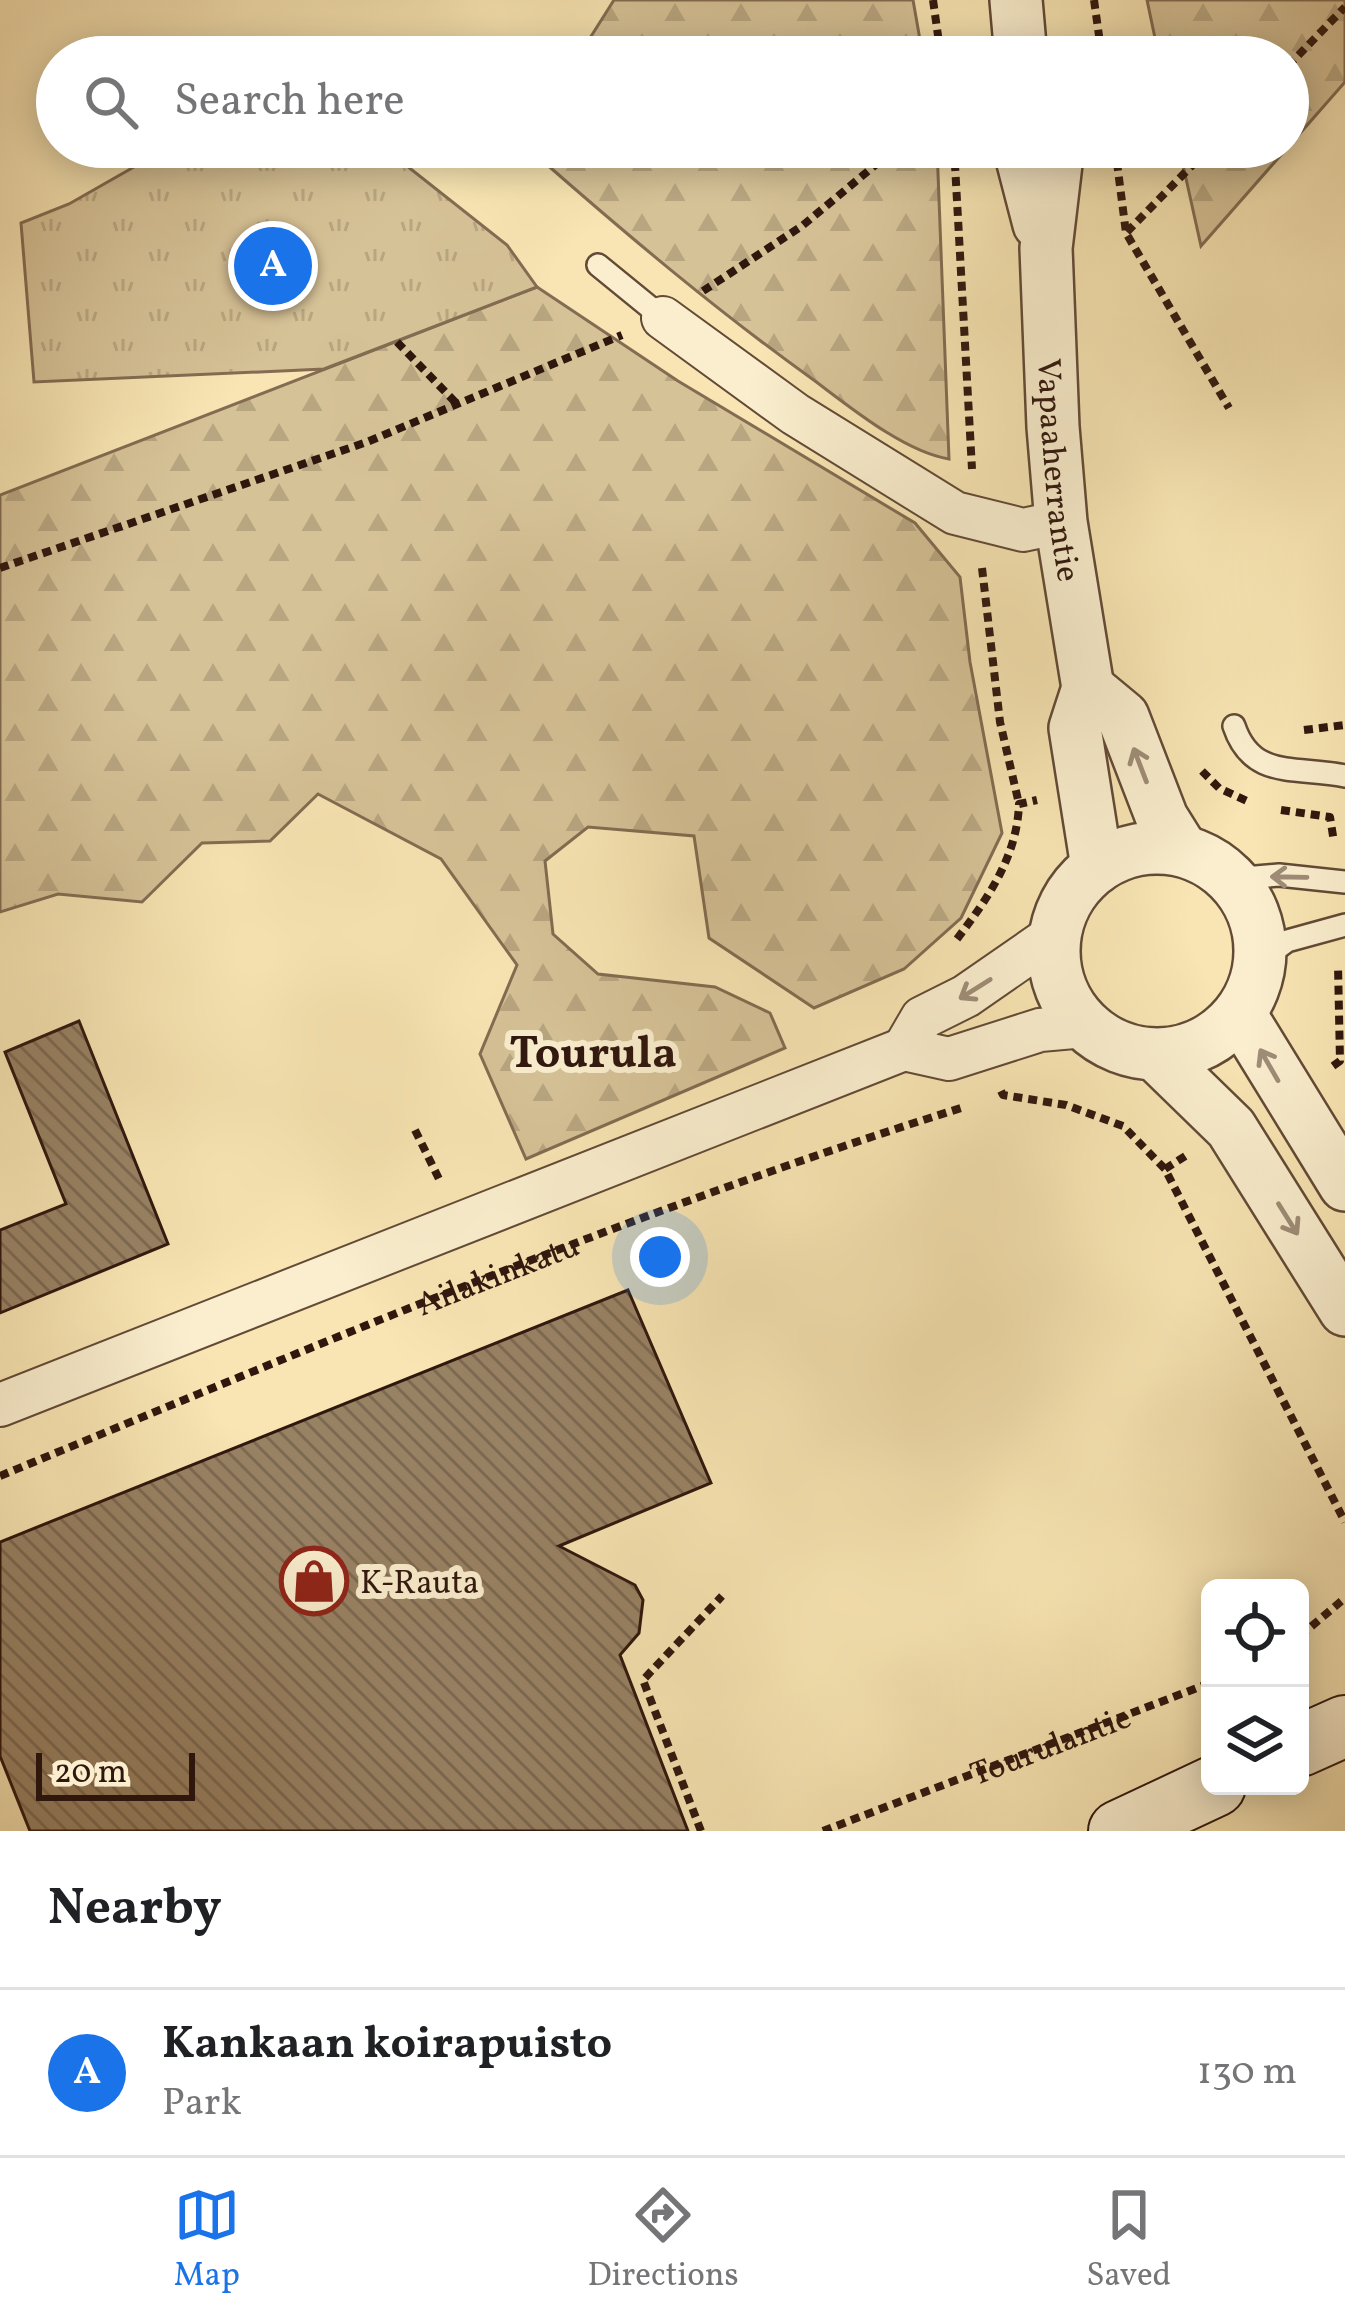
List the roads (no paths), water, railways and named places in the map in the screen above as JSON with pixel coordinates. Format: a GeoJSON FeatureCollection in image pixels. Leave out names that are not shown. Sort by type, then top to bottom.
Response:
{"type":"FeatureCollection","features":[{"type":"Feature","properties":{"kind":"main road"},"geometry":{"type":"LineString","coordinates":[[1309,1743],[1345,1726]]}},
{"type":"Feature","properties":{"kind":"main road"},"geometry":{"type":"LineString","coordinates":[[1119,1831],[1201,1793]]}},
{"type":"Feature","properties":{"kind":"street","name":"Vapaaherrantie"},"geometry":{"type":"LineString","coordinates":[[1024,168],[1046,248]]}},
{"type":"Feature","properties":{"kind":"street","name":"Vapaaherrantie"},"geometry":{"type":"LineString","coordinates":[[1056,168],[1046,248],[1061,522],[1088,688],[1075,728],[1097,866]]}},
{"type":"Feature","properties":{"kind":"street"},"geometry":{"type":"LineString","coordinates":[[663,318],[795,414],[955,513],[1023,530],[1061,522]]}},
{"type":"Feature","properties":{"kind":"street"},"geometry":{"type":"LineString","coordinates":[[1088,688],[1123,717],[1162,818],[1182,850]]}},
{"type":"Feature","properties":{"kind":"street"},"geometry":{"type":"LineString","coordinates":[[1153,847],[1182,850],[1210,861],[1233,879],[1250,903],[1259,931],[1256,986],[1240,1014],[1217,1036],[1188,1051],[1156,1055],[1124,1050],[1085,1026],[1065,999],[1055,968],[1054,935],[1064,904],[1097,866],[1123,853],[1153,847]]}},
{"type":"Feature","properties":{"kind":"street","name":"Ailakinkatu"},"geometry":{"type":"LineString","coordinates":[[904,1049],[922,1018],[966,996],[1054,935]]}},
{"type":"Feature","properties":{"kind":"street"},"geometry":{"type":"LineString","coordinates":[[1240,1014],[1345,1185]]}},
{"type":"Feature","properties":{"kind":"street","name":"Ailakinkatu"},"geometry":{"type":"LineString","coordinates":[[0,1405],[904,1049],[949,1059],[1040,1030],[1085,1026]]}},
{"type":"Feature","properties":{"kind":"street"},"geometry":{"type":"LineString","coordinates":[[1156,1055],[1232,1128],[1345,1310]]}},
{"type":"Feature","properties":{"kind":"lane"},"geometry":{"type":"LineString","coordinates":[[598,265],[663,318]]}},
{"type":"Feature","properties":{"kind":"lane"},"geometry":{"type":"LineString","coordinates":[[1234,726],[1244,753],[1267,766],[1345,776]]}},
{"type":"Feature","properties":{"kind":"lane"},"geometry":{"type":"LineString","coordinates":[[1233,879],[1280,875],[1341,880]]}},
{"type":"Feature","properties":{"kind":"lane"},"geometry":{"type":"LineString","coordinates":[[1261,959],[1287,941],[1341,926]]}},
{"type":"Feature","properties":{"kind":"place","name":"Kankaan koirapuisto"},"geometry":{"type":"Point","coordinates":[273,266]}},
{"type":"Feature","properties":{"kind":"place","name":"K-Rauta"},"geometry":{"type":"Point","coordinates":[314,1581]}},
{"type":"Feature","properties":{"kind":"district","name":"Tourula"},"geometry":{"type":"Point","coordinates":[593,1051]}}]}
